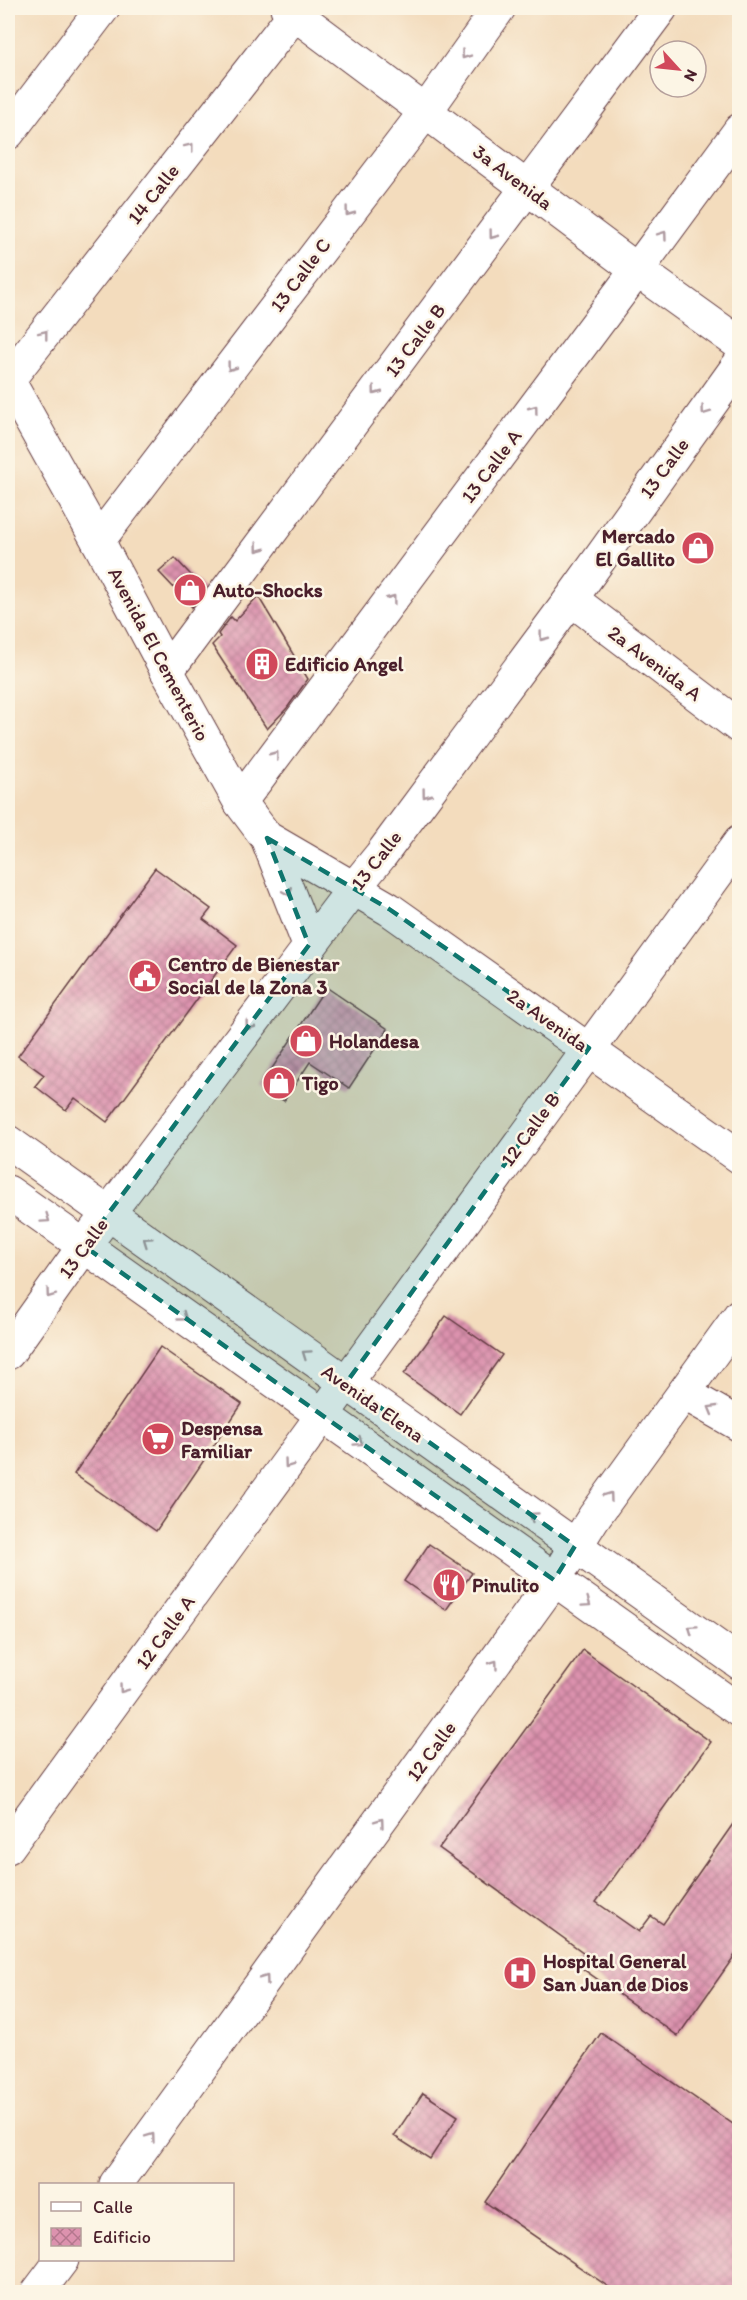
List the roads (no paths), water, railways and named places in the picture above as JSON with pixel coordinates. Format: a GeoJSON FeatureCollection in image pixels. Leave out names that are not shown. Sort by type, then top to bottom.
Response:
{"type":"FeatureCollection","features":[{"type":"Feature","properties":{"kind":"street"},"geometry":{"type":"LineString","coordinates":[[8,133],[103,8]]}},
{"type":"Feature","properties":{"kind":"street","name":"13 Calle C"},"geometry":{"type":"LineString","coordinates":[[98,541],[426,111],[499,8]]}},
{"type":"Feature","properties":{"kind":"street","name":"13 Calle B"},"geometry":{"type":"LineString","coordinates":[[167,671],[661,8]]}},
{"type":"Feature","properties":{"kind":"street","name":"3a Avenida"},"geometry":{"type":"LineString","coordinates":[[294,9],[637,270],[740,344]]}},
{"type":"Feature","properties":{"kind":"street","name":"14 Calle"},"geometry":{"type":"LineString","coordinates":[[8,380],[294,9]]}},
{"type":"Feature","properties":{"kind":"street","name":"13 Calle A"},"geometry":{"type":"LineString","coordinates":[[240,802],[740,130]]}},
{"type":"Feature","properties":{"kind":"street","name":"13 Calle"},"geometry":{"type":"LineString","coordinates":[[8,1353],[84,1246],[309,945],[381,855],[571,599],[740,363]]}},
{"type":"Feature","properties":{"kind":"street","name":"Avenida El Cementerio"},"geometry":{"type":"LineString","coordinates":[[8,380],[240,802],[267,838],[354,888]]}},
{"type":"Feature","properties":{"kind":"street","name":"2a Avenida A"},"geometry":{"type":"LineString","coordinates":[[571,599],[740,727]]}},
{"type":"Feature","properties":{"kind":"street"},"geometry":{"type":"LineString","coordinates":[[267,838],[309,945]]}},
{"type":"Feature","properties":{"kind":"street","name":"12 Calle B"},"geometry":{"type":"LineString","coordinates":[[322,1416],[740,843]]}},
{"type":"Feature","properties":{"kind":"street","name":"2a Avenida"},"geometry":{"type":"LineString","coordinates":[[354,888],[389,909],[589,1048],[740,1157]]}},
{"type":"Feature","properties":{"kind":"street","name":"Avenida Elena"},"geometry":{"type":"LineString","coordinates":[[8,1142],[740,1663]]}},
{"type":"Feature","properties":{"kind":"street","name":"Avenida Elena"},"geometry":{"type":"LineString","coordinates":[[8,1192],[740,1711]]}},
{"type":"Feature","properties":{"kind":"street","name":"12 Calle"},"geometry":{"type":"LineString","coordinates":[[117,2183],[555,1580],[594,1517],[740,1315]]}},
{"type":"Feature","properties":{"kind":"street"},"geometry":{"type":"LineString","coordinates":[[684,1393],[740,1425]]}},
{"type":"Feature","properties":{"kind":"street","name":"12 Calle A"},"geometry":{"type":"LineString","coordinates":[[8,1846],[322,1416]]}},
{"type":"Feature","properties":{"kind":"street"},"geometry":{"type":"LineString","coordinates":[[38,2292],[61,2261]]}},
{"type":"Feature","properties":{"kind":"place","name":"Mercado El Gallito"},"geometry":{"type":"Point","coordinates":[698,548]}},
{"type":"Feature","properties":{"kind":"place","name":"Auto-Shocks"},"geometry":{"type":"Point","coordinates":[190,590]}},
{"type":"Feature","properties":{"kind":"place","name":"Edificio Angel"},"geometry":{"type":"Point","coordinates":[262,664]}},
{"type":"Feature","properties":{"kind":"place","name":"Centro de Bienestar Social de la Zona 3"},"geometry":{"type":"Point","coordinates":[145,976]}},
{"type":"Feature","properties":{"kind":"place","name":"Holandesa"},"geometry":{"type":"Point","coordinates":[306,1041]}},
{"type":"Feature","properties":{"kind":"place","name":"Tigo"},"geometry":{"type":"Point","coordinates":[279,1083]}},
{"type":"Feature","properties":{"kind":"place","name":"Despensa Familiar"},"geometry":{"type":"Point","coordinates":[158,1439]}},
{"type":"Feature","properties":{"kind":"place","name":"Pinulito"},"geometry":{"type":"Point","coordinates":[449,1585]}},
{"type":"Feature","properties":{"kind":"place","name":"Hospital General San Juan de Dios"},"geometry":{"type":"Point","coordinates":[520,1973]}}]}
